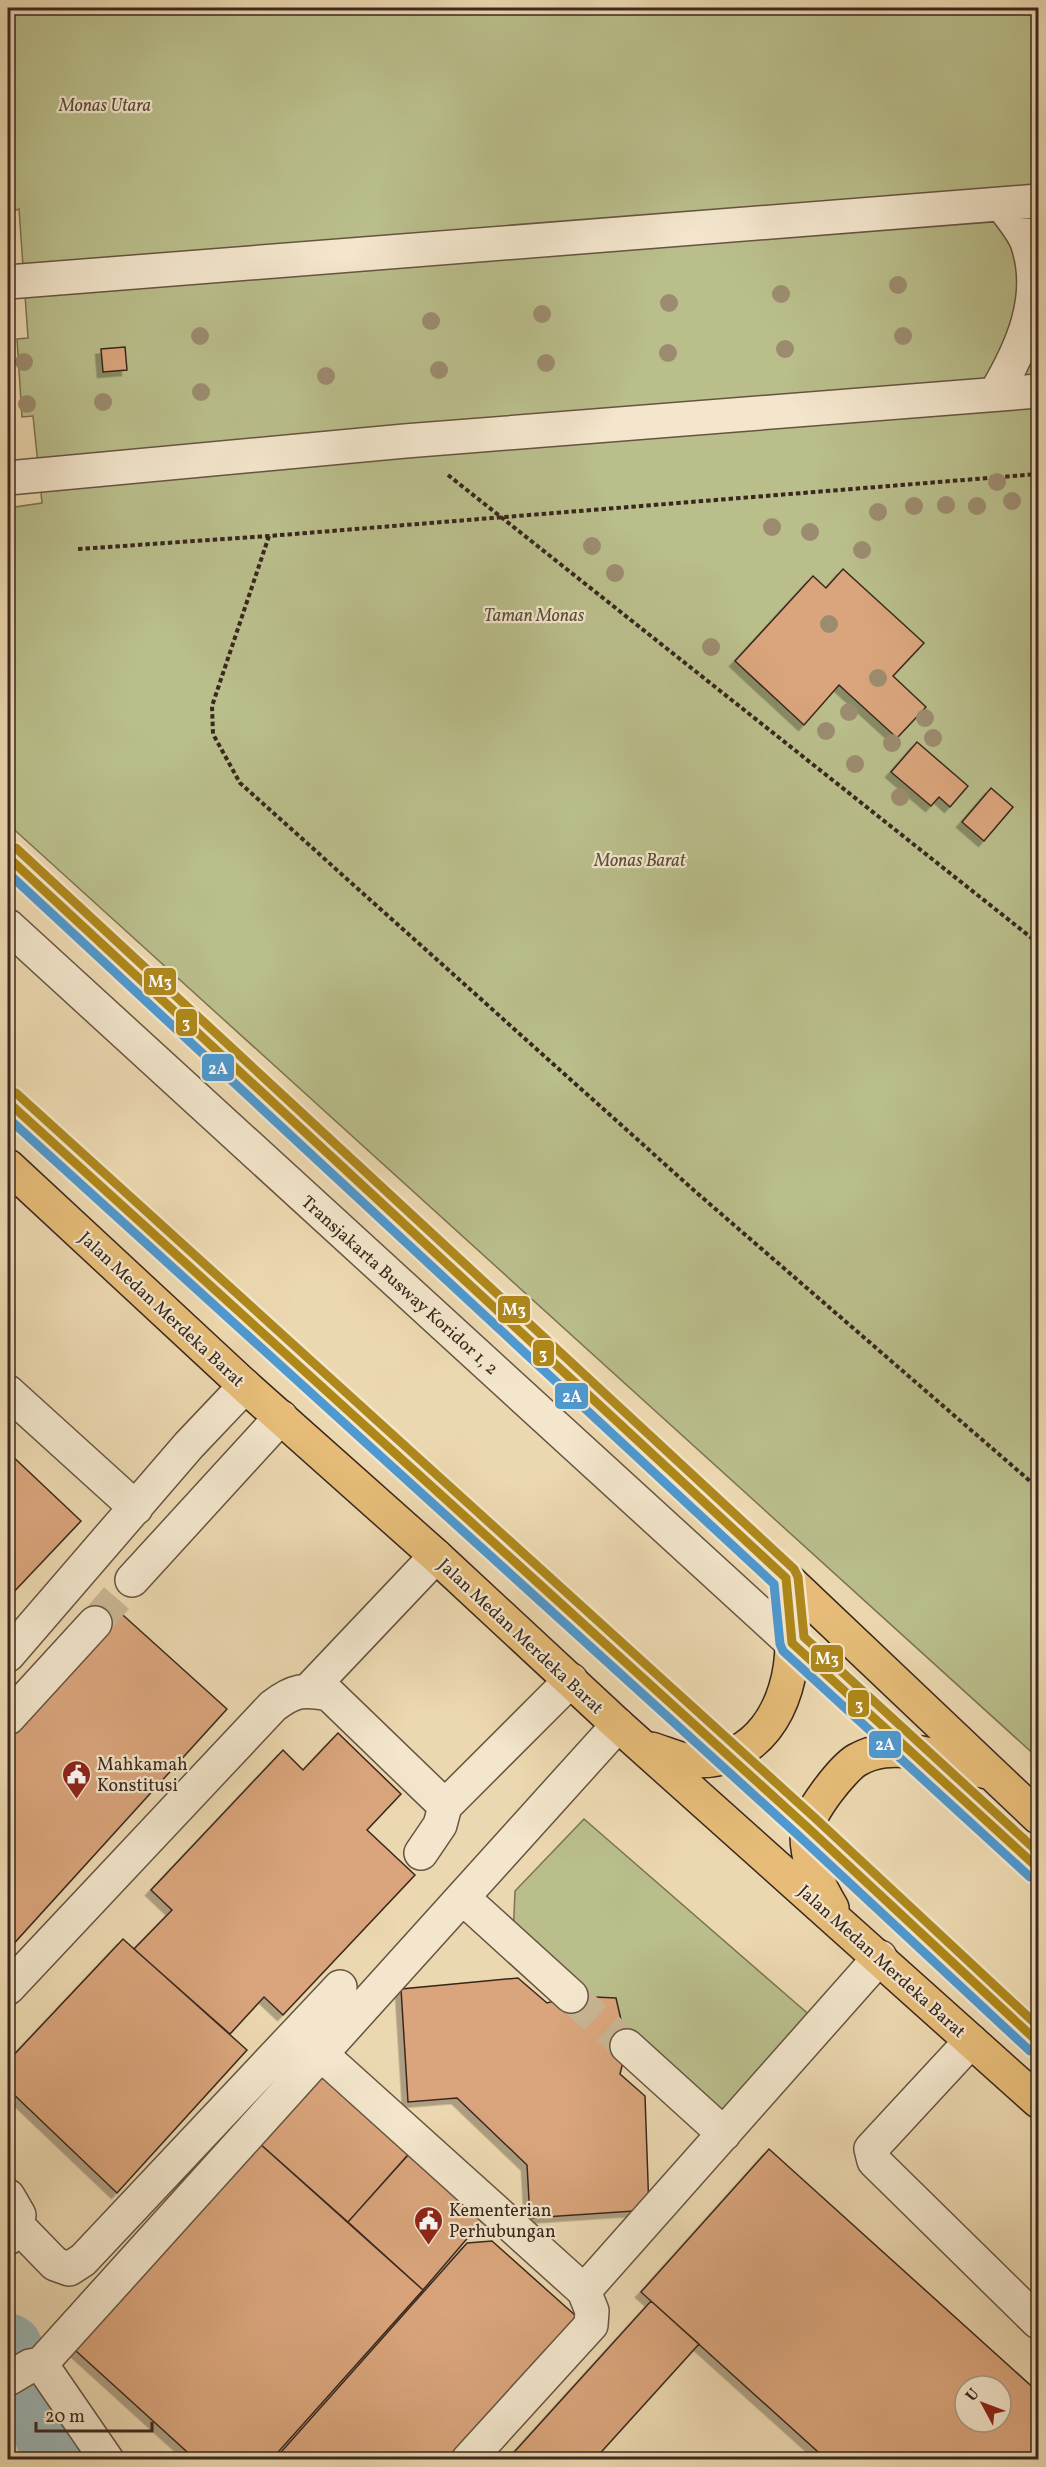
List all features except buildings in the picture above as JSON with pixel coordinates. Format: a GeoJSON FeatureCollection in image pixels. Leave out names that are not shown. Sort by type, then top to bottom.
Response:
{"type":"FeatureCollection","features":[{"type":"Feature","properties":{"kind":"main road"},"geometry":{"type":"LineString","coordinates":[[8,857],[786,1578],[1038,1817]]}},
{"type":"Feature","properties":{"kind":"main road","name":"Jalan Medan Merdeka Barat"},"geometry":{"type":"LineString","coordinates":[[8,1166],[244,1386],[436,1556],[618,1725],[880,1957],[1038,2101]]}},
{"type":"Feature","properties":{"kind":"main road"},"geometry":{"type":"LineString","coordinates":[[644,1746],[685,1760],[728,1757],[752,1742],[770,1724],[787,1688],[792,1643],[786,1578]]}},
{"type":"Feature","properties":{"kind":"main road"},"geometry":{"type":"LineString","coordinates":[[844,1927],[816,1882],[808,1853],[807,1827],[829,1787],[857,1760],[883,1751],[912,1752],[990,1773]]}},
{"type":"Feature","properties":{"kind":"street"},"geometry":{"type":"LineString","coordinates":[[8,282],[1038,201]]}},
{"type":"Feature","properties":{"kind":"street"},"geometry":{"type":"LineString","coordinates":[[995,394],[1014,363],[1028,327],[1034,280],[1027,243],[1002,204]]}},
{"type":"Feature","properties":{"kind":"street"},"geometry":{"type":"LineString","coordinates":[[8,478],[405,441],[1038,391]]}},
{"type":"Feature","properties":{"kind":"street","name":"Transjakarta Busway Koridor 1, 2"},"geometry":{"type":"LineString","coordinates":[[8,926],[1038,1869]]}},
{"type":"Feature","properties":{"kind":"street"},"geometry":{"type":"LineString","coordinates":[[8,1102],[807,1827],[1038,2042]]}},
{"type":"Feature","properties":{"kind":"street"},"geometry":{"type":"LineString","coordinates":[[8,1654],[189,1445],[244,1386]]}},
{"type":"Feature","properties":{"kind":"street"},"geometry":{"type":"LineString","coordinates":[[8,1392],[136,1508]]}},
{"type":"Feature","properties":{"kind":"street"},"geometry":{"type":"LineString","coordinates":[[132,1580],[281,1417]]}},
{"type":"Feature","properties":{"kind":"street"},"geometry":{"type":"LineString","coordinates":[[309,1690],[436,1556]]}},
{"type":"Feature","properties":{"kind":"street"},"geometry":{"type":"LineString","coordinates":[[8,1718],[95,1623]]}},
{"type":"Feature","properties":{"kind":"street"},"geometry":{"type":"LineString","coordinates":[[421,1853],[440,1825],[445,1806],[571,1680]]}},
{"type":"Feature","properties":{"kind":"street"},"geometry":{"type":"LineString","coordinates":[[8,1988],[273,1706],[294,1692],[309,1690],[329,1694],[445,1806]]}},
{"type":"Feature","properties":{"kind":"street"},"geometry":{"type":"LineString","coordinates":[[107,2460],[24,2371],[321,2054],[618,1725]]}},
{"type":"Feature","properties":{"kind":"street"},"geometry":{"type":"LineString","coordinates":[[463,1898],[571,1996]]}},
{"type":"Feature","properties":{"kind":"street"},"geometry":{"type":"LineString","coordinates":[[584,2291],[880,1957]]}},
{"type":"Feature","properties":{"kind":"street"},"geometry":{"type":"LineString","coordinates":[[11,2220],[55,2264],[69,2269],[83,2260],[340,1987]]}},
{"type":"Feature","properties":{"kind":"street"},"geometry":{"type":"LineString","coordinates":[[971,2041],[871,2149],[874,2161],[1038,2322]]}},
{"type":"Feature","properties":{"kind":"street"},"geometry":{"type":"LineString","coordinates":[[627,2046],[724,2134]]}},
{"type":"Feature","properties":{"kind":"street"},"geometry":{"type":"LineString","coordinates":[[321,2054],[584,2291],[592,2311],[591,2325],[468,2460]]}},
{"type":"Feature","properties":{"kind":"path"},"geometry":{"type":"LineString","coordinates":[[405,441],[1038,943]]}},
{"type":"Feature","properties":{"kind":"path"},"geometry":{"type":"LineString","coordinates":[[78,549],[268,536],[1038,474]]}},
{"type":"Feature","properties":{"kind":"path"},"geometry":{"type":"LineString","coordinates":[[268,536],[212,706],[213,734],[240,783],[697,1193],[1038,1488]]}},
{"type":"Feature","properties":{"kind":"path"},"geometry":{"type":"LineString","coordinates":[[8,571],[8,601]]}},
{"type":"Feature","properties":{"kind":"green space","name":"Monas Barat"},"geometry":{"type":"Polygon","coordinates":[[[8,8],[1038,8],[1038,1758],[8,824],[8,508],[42,503],[33,416],[22,417],[17,339],[28,338],[19,209],[8,213],[8,8]]]}},
{"type":"Feature","properties":{"kind":"green space"},"geometry":{"type":"Polygon","coordinates":[[[584,1819],[829,2032],[748,2121],[708,2114],[513,1938],[515,1891],[584,1819]]]}},
{"type":"Feature","properties":{"kind":"waterway"},"geometry":{"type":"LineString","coordinates":[[8,2348],[61,2460]]}},
{"type":"Feature","properties":{"kind":"tunnel"},"geometry":{"type":"LineString","coordinates":[[95,1623],[132,1580]]}},
{"type":"Feature","properties":{"kind":"tunnel"},"geometry":{"type":"LineString","coordinates":[[571,1996],[627,2046]]}},
{"type":"Feature","properties":{"kind":"transit line","name":"M3"},"geometry":{"type":"LineString","coordinates":[[16,848],[794,1569],[798,1577],[804,1637],[1038,1852]]}},
{"type":"Feature","properties":{"kind":"transit line","name":"3"},"geometry":{"type":"LineString","coordinates":[[8,857],[786,1578],[792,1643],[1038,1868]]}},
{"type":"Feature","properties":{"kind":"transit line","name":"2A"},"geometry":{"type":"LineString","coordinates":[[8,873],[774,1584],[780,1644],[783,1651],[1030,1877]]}},
{"type":"Feature","properties":{"kind":"transit line","name":"M3"},"geometry":{"type":"LineString","coordinates":[[16,1093],[815,1818],[1038,2026]]}},
{"type":"Feature","properties":{"kind":"transit line","name":"3"},"geometry":{"type":"LineString","coordinates":[[8,1102],[807,1827],[1038,2042]]}},
{"type":"Feature","properties":{"kind":"transit line","name":"2A"},"geometry":{"type":"LineString","coordinates":[[8,1118],[799,1836],[1030,2051]]}},
{"type":"Feature","properties":{"kind":"place","name":"Mahkamah Konstitusi"},"geometry":{"type":"Point","coordinates":[76,1800]}},
{"type":"Feature","properties":{"kind":"place","name":"Kementerian Perhubungan"},"geometry":{"type":"Point","coordinates":[428,2246]}},
{"type":"Feature","properties":{"kind":"park label","name":"Monas Utara"},"geometry":{"type":"Point","coordinates":[105,105]}},
{"type":"Feature","properties":{"kind":"park label","name":"Taman Monas"},"geometry":{"type":"Point","coordinates":[534,615]}}]}
